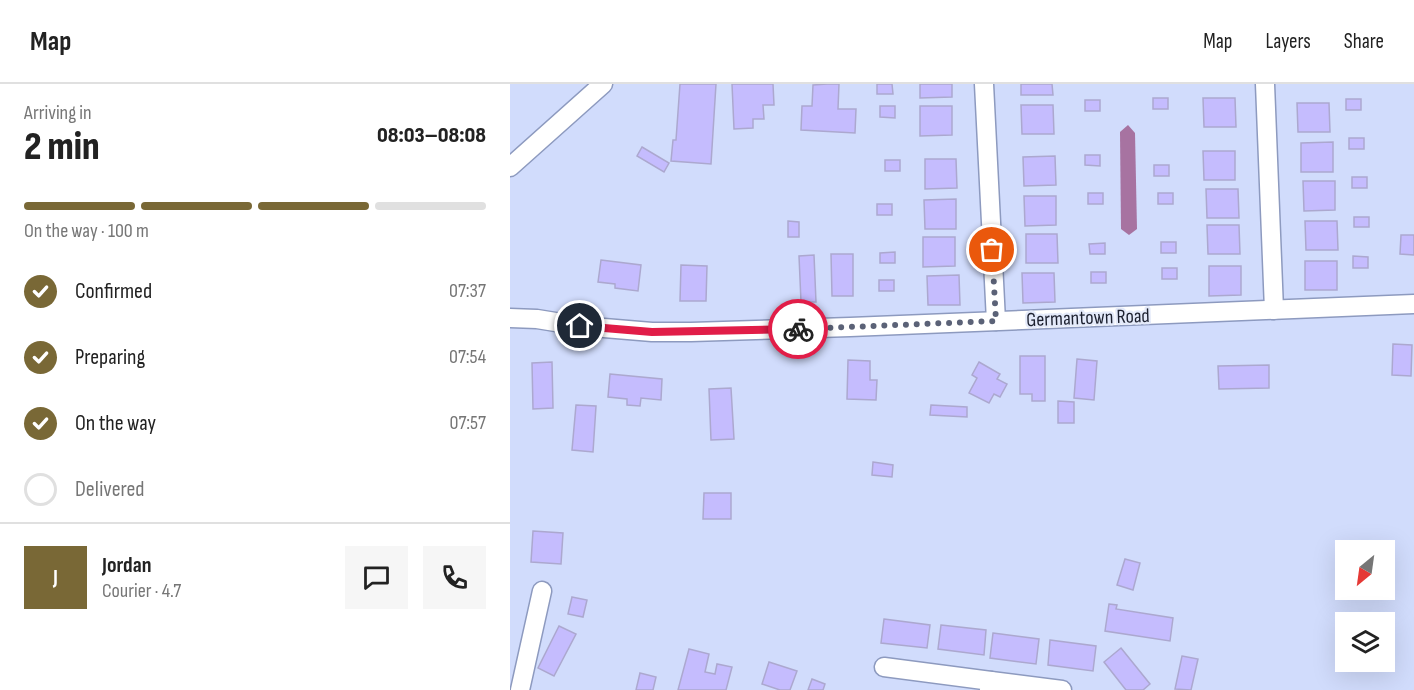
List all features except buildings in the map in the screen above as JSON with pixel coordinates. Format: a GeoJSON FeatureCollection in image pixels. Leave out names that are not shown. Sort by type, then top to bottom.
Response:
{"type":"FeatureCollection","features":[{"type":"Feature","properties":{"kind":"street"},"geometry":{"type":"LineString","coordinates":[[510,167],[603,84]]}},
{"type":"Feature","properties":{"kind":"street"},"geometry":{"type":"LineString","coordinates":[[984,84],[996,321]]}},
{"type":"Feature","properties":{"kind":"street"},"geometry":{"type":"LineString","coordinates":[[1265,84],[1274,310]]}},
{"type":"Feature","properties":{"kind":"street","name":"Germantown Road"},"geometry":{"type":"LineString","coordinates":[[510,318],[652,332],[784,330],[1414,304]]}},
{"type":"Feature","properties":{"kind":"street"},"geometry":{"type":"LineString","coordinates":[[520,690],[542,591]]}},
{"type":"Feature","properties":{"kind":"street"},"geometry":{"type":"LineString","coordinates":[[884,667],[990,685],[1062,690]]}},
{"type":"Feature","properties":{"kind":"shaded area"},"geometry":{"type":"Polygon","coordinates":[[[1128,125],[1135,133],[1137,229],[1129,235],[1121,229],[1120,132],[1128,125]]]}},
{"type":"Feature","properties":{"kind":"way so far"},"geometry":{"type":"LineString","coordinates":[[798,329],[996,321],[992,250]]}},
{"type":"Feature","properties":{"kind":"route"},"geometry":{"type":"LineString","coordinates":[[580,326],[652,332],[798,329]]}}]}
